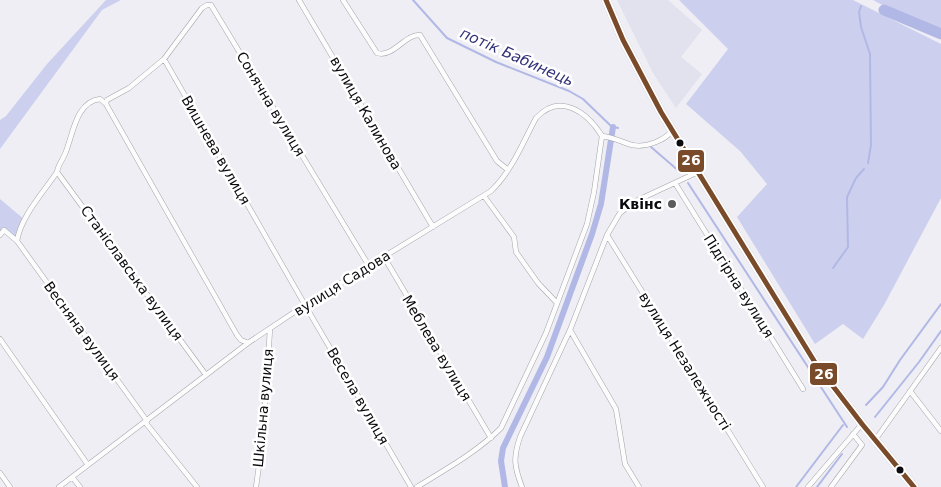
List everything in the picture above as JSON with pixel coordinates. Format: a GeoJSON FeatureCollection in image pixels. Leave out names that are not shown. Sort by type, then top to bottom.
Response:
{"type":"FeatureCollection","features":[{"type":"Feature","properties":{"kind":"main road"},"geometry":{"type":"LineString","coordinates":[[606,0],[623,40],[672,131],[816,364],[914,487]]}},
{"type":"Feature","properties":{"kind":"street","name":"вулиця Калинова"},"geometry":{"type":"LineString","coordinates":[[299,0],[433,227]]}},
{"type":"Feature","properties":{"kind":"street"},"geometry":{"type":"LineString","coordinates":[[344,0],[376,53],[386,53],[414,35],[420,35],[497,161],[508,170]]}},
{"type":"Feature","properties":{"kind":"street","name":"Сонячна вулиця"},"geometry":{"type":"LineString","coordinates":[[164,59],[202,8],[210,2],[369,266]]}},
{"type":"Feature","properties":{"kind":"street"},"geometry":{"type":"LineString","coordinates":[[106,104],[107,100],[130,88],[164,59]]}},
{"type":"Feature","properties":{"kind":"street","name":"Вишнева вулиця"},"geometry":{"type":"LineString","coordinates":[[164,59],[305,306]]}},
{"type":"Feature","properties":{"kind":"street"},"geometry":{"type":"LineString","coordinates":[[17,241],[18,232],[24,220],[57,172],[69,144],[75,121],[87,106],[100,99],[106,104],[240,340],[248,343]]}},
{"type":"Feature","properties":{"kind":"street","name":"вулиця Садова"},"geometry":{"type":"LineString","coordinates":[[59,487],[248,343],[484,196],[500,182],[541,112],[553,106],[566,106],[577,109],[604,136]]}},
{"type":"Feature","properties":{"kind":"street"},"geometry":{"type":"LineString","coordinates":[[417,487],[467,456],[501,428],[546,333],[587,224],[604,136],[615,137],[632,145],[642,147],[665,138],[672,131]]}},
{"type":"Feature","properties":{"kind":"street","name":"Станіславська вулиця"},"geometry":{"type":"LineString","coordinates":[[57,172],[206,374]]}},
{"type":"Feature","properties":{"kind":"street"},"geometry":{"type":"LineString","coordinates":[[522,487],[517,474],[515,454],[520,437],[570,330],[607,235],[620,213],[638,200],[698,172]]}},
{"type":"Feature","properties":{"kind":"street","name":"Підгірна вулиця"},"geometry":{"type":"LineString","coordinates":[[675,183],[803,389]]}},
{"type":"Feature","properties":{"kind":"street"},"geometry":{"type":"LineString","coordinates":[[484,196],[514,237],[516,252],[538,283],[557,303]]}},
{"type":"Feature","properties":{"kind":"street"},"geometry":{"type":"LineString","coordinates":[[0,235],[4,230],[17,241]]}},
{"type":"Feature","properties":{"kind":"street","name":"вулиця Незалежності"},"geometry":{"type":"LineString","coordinates":[[607,235],[763,487]]}},
{"type":"Feature","properties":{"kind":"street","name":"Весняна вулиця"},"geometry":{"type":"LineString","coordinates":[[17,241],[146,421],[197,487]]}},
{"type":"Feature","properties":{"kind":"street","name":"Меблева вулиця"},"geometry":{"type":"LineString","coordinates":[[384,257],[491,438]]}},
{"type":"Feature","properties":{"kind":"street","name":"Весела вулиця"},"geometry":{"type":"LineString","coordinates":[[305,306],[411,487]]}},
{"type":"Feature","properties":{"kind":"street","name":"Шкільна вулиця"},"geometry":{"type":"LineString","coordinates":[[256,487],[263,437],[270,329]]}},
{"type":"Feature","properties":{"kind":"street"},"geometry":{"type":"LineString","coordinates":[[570,330],[616,409],[626,464],[639,487]]}},
{"type":"Feature","properties":{"kind":"street"},"geometry":{"type":"LineString","coordinates":[[0,339],[88,466]]}},
{"type":"Feature","properties":{"kind":"street"},"geometry":{"type":"LineString","coordinates":[[878,436],[941,348]]}},
{"type":"Feature","properties":{"kind":"street"},"geometry":{"type":"LineString","coordinates":[[910,391],[941,431]]}},
{"type":"Feature","properties":{"kind":"street"},"geometry":{"type":"LineString","coordinates":[[808,487],[862,424]]}},
{"type":"Feature","properties":{"kind":"street"},"geometry":{"type":"LineString","coordinates":[[830,487],[862,445],[853,434]]}},
{"type":"Feature","properties":{"kind":"street"},"geometry":{"type":"LineString","coordinates":[[0,473],[10,487]]}},
{"type":"Feature","properties":{"kind":"street"},"geometry":{"type":"LineString","coordinates":[[72,477],[80,487]]}},
{"type":"Feature","properties":{"kind":"shaded area"},"geometry":{"type":"Polygon","coordinates":[[[106,0],[121,0],[102,10],[0,149],[0,120],[6,116],[47,64],[106,0]]]}},
{"type":"Feature","properties":{"kind":"shaded area"},"geometry":{"type":"Polygon","coordinates":[[[617,0],[668,0],[702,30],[681,57],[702,74],[676,108],[653,73],[617,0]]]}},
{"type":"Feature","properties":{"kind":"shaded area"},"geometry":{"type":"Polygon","coordinates":[[[679,0],[853,0],[941,44],[941,198],[884,305],[863,339],[843,324],[815,344],[737,217],[767,184],[740,151],[686,104],[728,49],[679,0]]]}},
{"type":"Feature","properties":{"kind":"shaded area"},"geometry":{"type":"Polygon","coordinates":[[[873,0],[941,0],[941,31],[897,13],[873,0]]]}},
{"type":"Feature","properties":{"kind":"shaded area"},"geometry":{"type":"Polygon","coordinates":[[[0,199],[25,220],[17,241],[4,230],[0,235],[0,199]]]}},
{"type":"Feature","properties":{"kind":"waterway","name":"потік Бабинець"},"geometry":{"type":"LineString","coordinates":[[413,0],[447,38],[496,62],[569,91],[583,99],[611,126],[618,128]]}},
{"type":"Feature","properties":{"kind":"waterway"},"geometry":{"type":"LineString","coordinates":[[861,6],[859,12],[861,27],[870,54],[871,145],[868,163]]}},
{"type":"Feature","properties":{"kind":"waterway"},"geometry":{"type":"LineString","coordinates":[[884,10],[941,34]]}},
{"type":"Feature","properties":{"kind":"waterway"},"geometry":{"type":"LineString","coordinates":[[505,487],[501,461],[503,448],[547,357],[592,234],[601,204],[613,127]]}},
{"type":"Feature","properties":{"kind":"waterway","name":"потік Бабинець"},"geometry":{"type":"LineString","coordinates":[[651,147],[680,172]]}},
{"type":"Feature","properties":{"kind":"waterway"},"geometry":{"type":"LineString","coordinates":[[833,268],[848,247],[847,197],[856,178],[864,169]]}},
{"type":"Feature","properties":{"kind":"waterway","name":"потік Бабинець"},"geometry":{"type":"LineString","coordinates":[[688,183],[847,427]]}},
{"type":"Feature","properties":{"kind":"waterway"},"geometry":{"type":"LineString","coordinates":[[866,405],[883,387],[900,360],[941,304]]}},
{"type":"Feature","properties":{"kind":"waterway"},"geometry":{"type":"LineString","coordinates":[[875,417],[941,331]]}},
{"type":"Feature","properties":{"kind":"waterway"},"geometry":{"type":"LineString","coordinates":[[796,487],[843,425]]}},
{"type":"Feature","properties":{"kind":"waterway"},"geometry":{"type":"LineString","coordinates":[[817,487],[842,454]]}},
{"type":"Feature","properties":{"kind":"transit line","name":"26"},"geometry":{"type":"LineString","coordinates":[[606,0],[623,40],[661,112],[816,364],[914,487]]}},
{"type":"Feature","properties":{"kind":"place","name":"Квінс"},"geometry":{"type":"Point","coordinates":[672,204]}}]}
